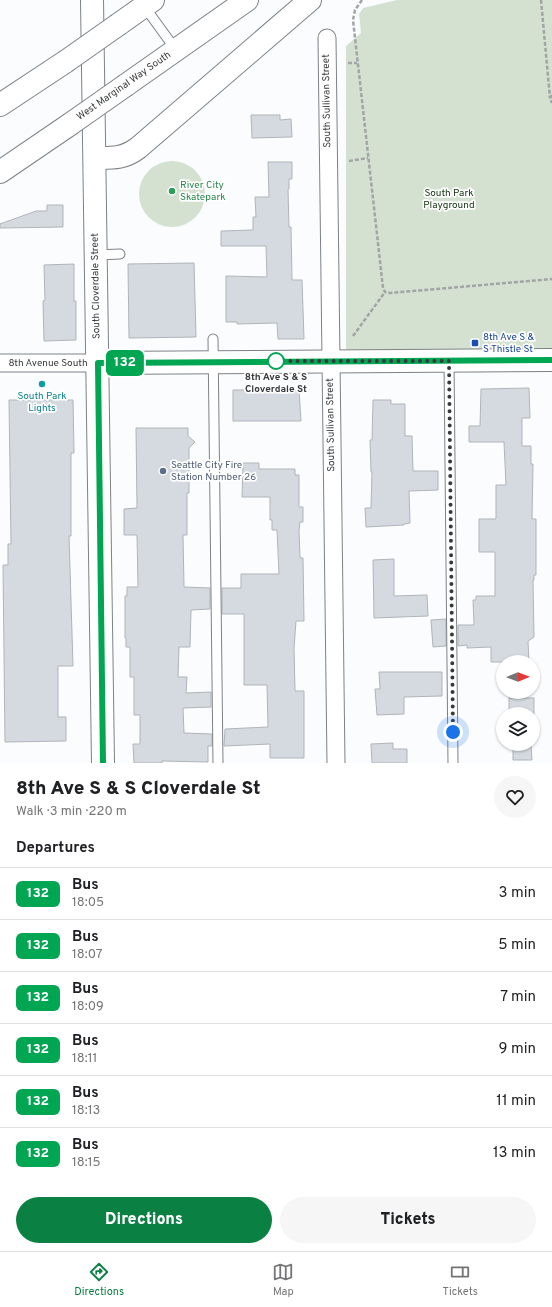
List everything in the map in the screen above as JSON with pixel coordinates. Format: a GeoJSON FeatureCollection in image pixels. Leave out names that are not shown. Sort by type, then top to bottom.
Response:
{"type":"FeatureCollection","features":[{"type":"Feature","properties":{"kind":"main road","name":"South Cloverdale Street"},"geometry":{"type":"LineString","coordinates":[[92,0],[103,763]]}},
{"type":"Feature","properties":{"kind":"main road","name":"West Marginal Way South"},"geometry":{"type":"LineString","coordinates":[[0,172],[247,0]]}},
{"type":"Feature","properties":{"kind":"main road"},"geometry":{"type":"LineString","coordinates":[[95,158],[119,158],[130,154],[310,0]]}},
{"type":"Feature","properties":{"kind":"main road"},"geometry":{"type":"LineString","coordinates":[[0,105],[65,62],[148,3]]}},
{"type":"Feature","properties":{"kind":"main road","name":"8th Avenue South"},"geometry":{"type":"LineString","coordinates":[[98,363],[552,360]]}},
{"type":"Feature","properties":{"kind":"street","name":"South Sullivan Street"},"geometry":{"type":"LineString","coordinates":[[327,38],[336,763]]}},
{"type":"Feature","properties":{"kind":"street","name":"8th Avenue South"},"geometry":{"type":"LineString","coordinates":[[0,364],[98,363]]}},
{"type":"Feature","properties":{"kind":"lane"},"geometry":{"type":"LineString","coordinates":[[148,3],[176,50]]}},
{"type":"Feature","properties":{"kind":"lane"},"geometry":{"type":"LineString","coordinates":[[96,255],[120,254]]}},
{"type":"Feature","properties":{"kind":"lane"},"geometry":{"type":"LineString","coordinates":[[213,339],[212,362],[218,763]]}},
{"type":"Feature","properties":{"kind":"lane"},"geometry":{"type":"LineString","coordinates":[[449,361],[453,763]]}},
{"type":"Feature","properties":{"kind":"path"},"geometry":{"type":"LineString","coordinates":[[362,0],[355,10],[352,20],[383,288],[385,292]]}},
{"type":"Feature","properties":{"kind":"path"},"geometry":{"type":"LineString","coordinates":[[541,0],[552,103]]}},
{"type":"Feature","properties":{"kind":"path"},"geometry":{"type":"LineString","coordinates":[[348,63],[357,63]]}},
{"type":"Feature","properties":{"kind":"path"},"geometry":{"type":"LineString","coordinates":[[349,161],[368,158]]}},
{"type":"Feature","properties":{"kind":"path"},"geometry":{"type":"LineString","coordinates":[[385,292],[390,293],[552,278]]}},
{"type":"Feature","properties":{"kind":"path"},"geometry":{"type":"LineString","coordinates":[[353,336],[385,292]]}},
{"type":"Feature","properties":{"kind":"green space","name":"South Park Playground"},"geometry":{"type":"Polygon","coordinates":[[[397,0],[552,0],[552,351],[346,351],[346,46],[361,33],[359,14],[363,8],[397,0]]]}},
{"type":"Feature","properties":{"kind":"green space","name":"River City Skatepark"},"geometry":{"type":"Polygon","coordinates":[[[172,161],[185,164],[195,171],[202,181],[205,194],[202,207],[195,217],[185,224],[172,227],[159,224],[149,217],[142,207],[139,194],[142,181],[149,171],[159,164],[172,161]]]}},
{"type":"Feature","properties":{"kind":"building"},"geometry":{"type":"Polygon","coordinates":[[[251,115],[280,115],[280,120],[291,119],[292,137],[252,138],[251,115]]]}},
{"type":"Feature","properties":{"kind":"building"},"geometry":{"type":"Polygon","coordinates":[[[268,162],[292,162],[292,179],[289,179],[288,189],[289,227],[291,227],[292,280],[302,280],[304,339],[278,339],[277,323],[237,324],[237,322],[226,322],[226,276],[267,277],[266,246],[221,246],[221,231],[253,230],[253,217],[256,217],[255,197],[269,197],[268,162]]]}},
{"type":"Feature","properties":{"kind":"building"},"geometry":{"type":"Polygon","coordinates":[[[47,205],[63,205],[63,227],[0,228],[0,224],[36,211],[47,211],[47,205]]]}},
{"type":"Feature","properties":{"kind":"building"},"geometry":{"type":"Polygon","coordinates":[[[194,263],[196,337],[129,338],[128,264],[194,263]]]}},
{"type":"Feature","properties":{"kind":"building"},"geometry":{"type":"Polygon","coordinates":[[[74,264],[76,340],[44,341],[44,265],[74,264]]]}},
{"type":"Feature","properties":{"kind":"building"},"geometry":{"type":"Polygon","coordinates":[[[529,388],[530,418],[522,418],[522,446],[531,446],[531,464],[533,464],[532,519],[536,519],[536,575],[534,575],[533,580],[534,637],[528,641],[529,655],[496,655],[496,662],[491,662],[491,647],[467,648],[467,645],[458,646],[458,625],[474,625],[473,600],[476,600],[476,596],[495,596],[495,552],[479,552],[479,519],[496,519],[496,485],[506,485],[504,442],[469,442],[469,426],[480,426],[481,389],[529,388]]]}},
{"type":"Feature","properties":{"kind":"building"},"geometry":{"type":"Polygon","coordinates":[[[233,390],[299,390],[301,421],[233,421],[233,390]]]}},
{"type":"Feature","properties":{"kind":"building"},"geometry":{"type":"Polygon","coordinates":[[[9,400],[73,400],[74,453],[71,453],[71,536],[69,536],[73,666],[58,666],[58,717],[66,717],[66,741],[5,742],[3,565],[8,565],[8,544],[11,544],[9,400]]]}},
{"type":"Feature","properties":{"kind":"building"},"geometry":{"type":"Polygon","coordinates":[[[373,400],[391,400],[391,404],[405,404],[405,436],[412,436],[413,471],[438,471],[438,490],[409,491],[410,523],[404,525],[366,527],[365,508],[371,508],[372,472],[370,440],[372,440],[373,400]]]}},
{"type":"Feature","properties":{"kind":"building"},"geometry":{"type":"Polygon","coordinates":[[[136,428],[188,428],[188,436],[195,442],[189,448],[187,535],[183,535],[184,587],[210,588],[210,609],[191,610],[190,647],[179,647],[178,677],[187,677],[186,693],[211,692],[211,707],[183,708],[184,733],[212,734],[212,746],[208,746],[208,762],[162,761],[162,763],[134,763],[133,744],[140,744],[140,715],[134,715],[134,677],[130,677],[130,647],[126,647],[125,638],[125,596],[127,596],[127,587],[138,587],[137,535],[124,535],[124,509],[137,508],[136,428]]]}},
{"type":"Feature","properties":{"kind":"building"},"geometry":{"type":"Polygon","coordinates":[[[243,463],[259,463],[259,469],[295,469],[295,475],[299,475],[299,507],[303,507],[303,522],[300,522],[299,530],[300,558],[303,558],[304,621],[296,621],[294,648],[295,691],[304,691],[304,758],[270,758],[270,744],[224,746],[225,729],[268,727],[267,685],[244,685],[244,614],[222,614],[222,588],[241,588],[241,574],[279,574],[277,530],[272,530],[272,520],[270,520],[270,497],[242,497],[243,463]]]}},
{"type":"Feature","properties":{"kind":"building"},"geometry":{"type":"Polygon","coordinates":[[[394,559],[394,596],[427,595],[428,616],[374,618],[373,560],[394,559]]]}},
{"type":"Feature","properties":{"kind":"building"},"geometry":{"type":"Polygon","coordinates":[[[446,619],[446,646],[433,647],[431,620],[446,619]]]}},
{"type":"Feature","properties":{"kind":"building"},"geometry":{"type":"Polygon","coordinates":[[[379,672],[442,672],[442,696],[404,697],[404,714],[377,715],[375,689],[380,689],[379,672]]]}},
{"type":"Feature","properties":{"kind":"building"},"geometry":{"type":"Polygon","coordinates":[[[509,699],[534,699],[534,707],[509,707],[509,699]]]}},
{"type":"Feature","properties":{"kind":"building"},"geometry":{"type":"Polygon","coordinates":[[[393,743],[393,749],[407,749],[407,763],[372,763],[371,744],[393,743]]]}},
{"type":"Feature","properties":{"kind":"building"},"geometry":{"type":"Polygon","coordinates":[[[513,751],[531,751],[532,760],[513,760],[513,751]]]}},
{"type":"Feature","properties":{"kind":"bus line","name":"132"},"geometry":{"type":"LineString","coordinates":[[103,763],[98,363],[552,360]]}},
{"type":"Feature","properties":{"kind":"place","name":"River City Skatepark"},"geometry":{"type":"Point","coordinates":[172,191]}},
{"type":"Feature","properties":{"kind":"place","name":"8th Ave S & S Thistle St"},"geometry":{"type":"Point","coordinates":[475,343]}},
{"type":"Feature","properties":{"kind":"place","name":"8th Ave S & S Cloverdale St"},"geometry":{"type":"Point","coordinates":[276,361]}},
{"type":"Feature","properties":{"kind":"place","name":"South Park Lights"},"geometry":{"type":"Point","coordinates":[42,384]}},
{"type":"Feature","properties":{"kind":"place","name":"Seattle City Fire Station Number 26"},"geometry":{"type":"Point","coordinates":[163,471]}},
{"type":"Feature","properties":{"kind":"route"},"geometry":{"type":"LineString","coordinates":[[276,361],[449,361],[453,732]]}}]}
